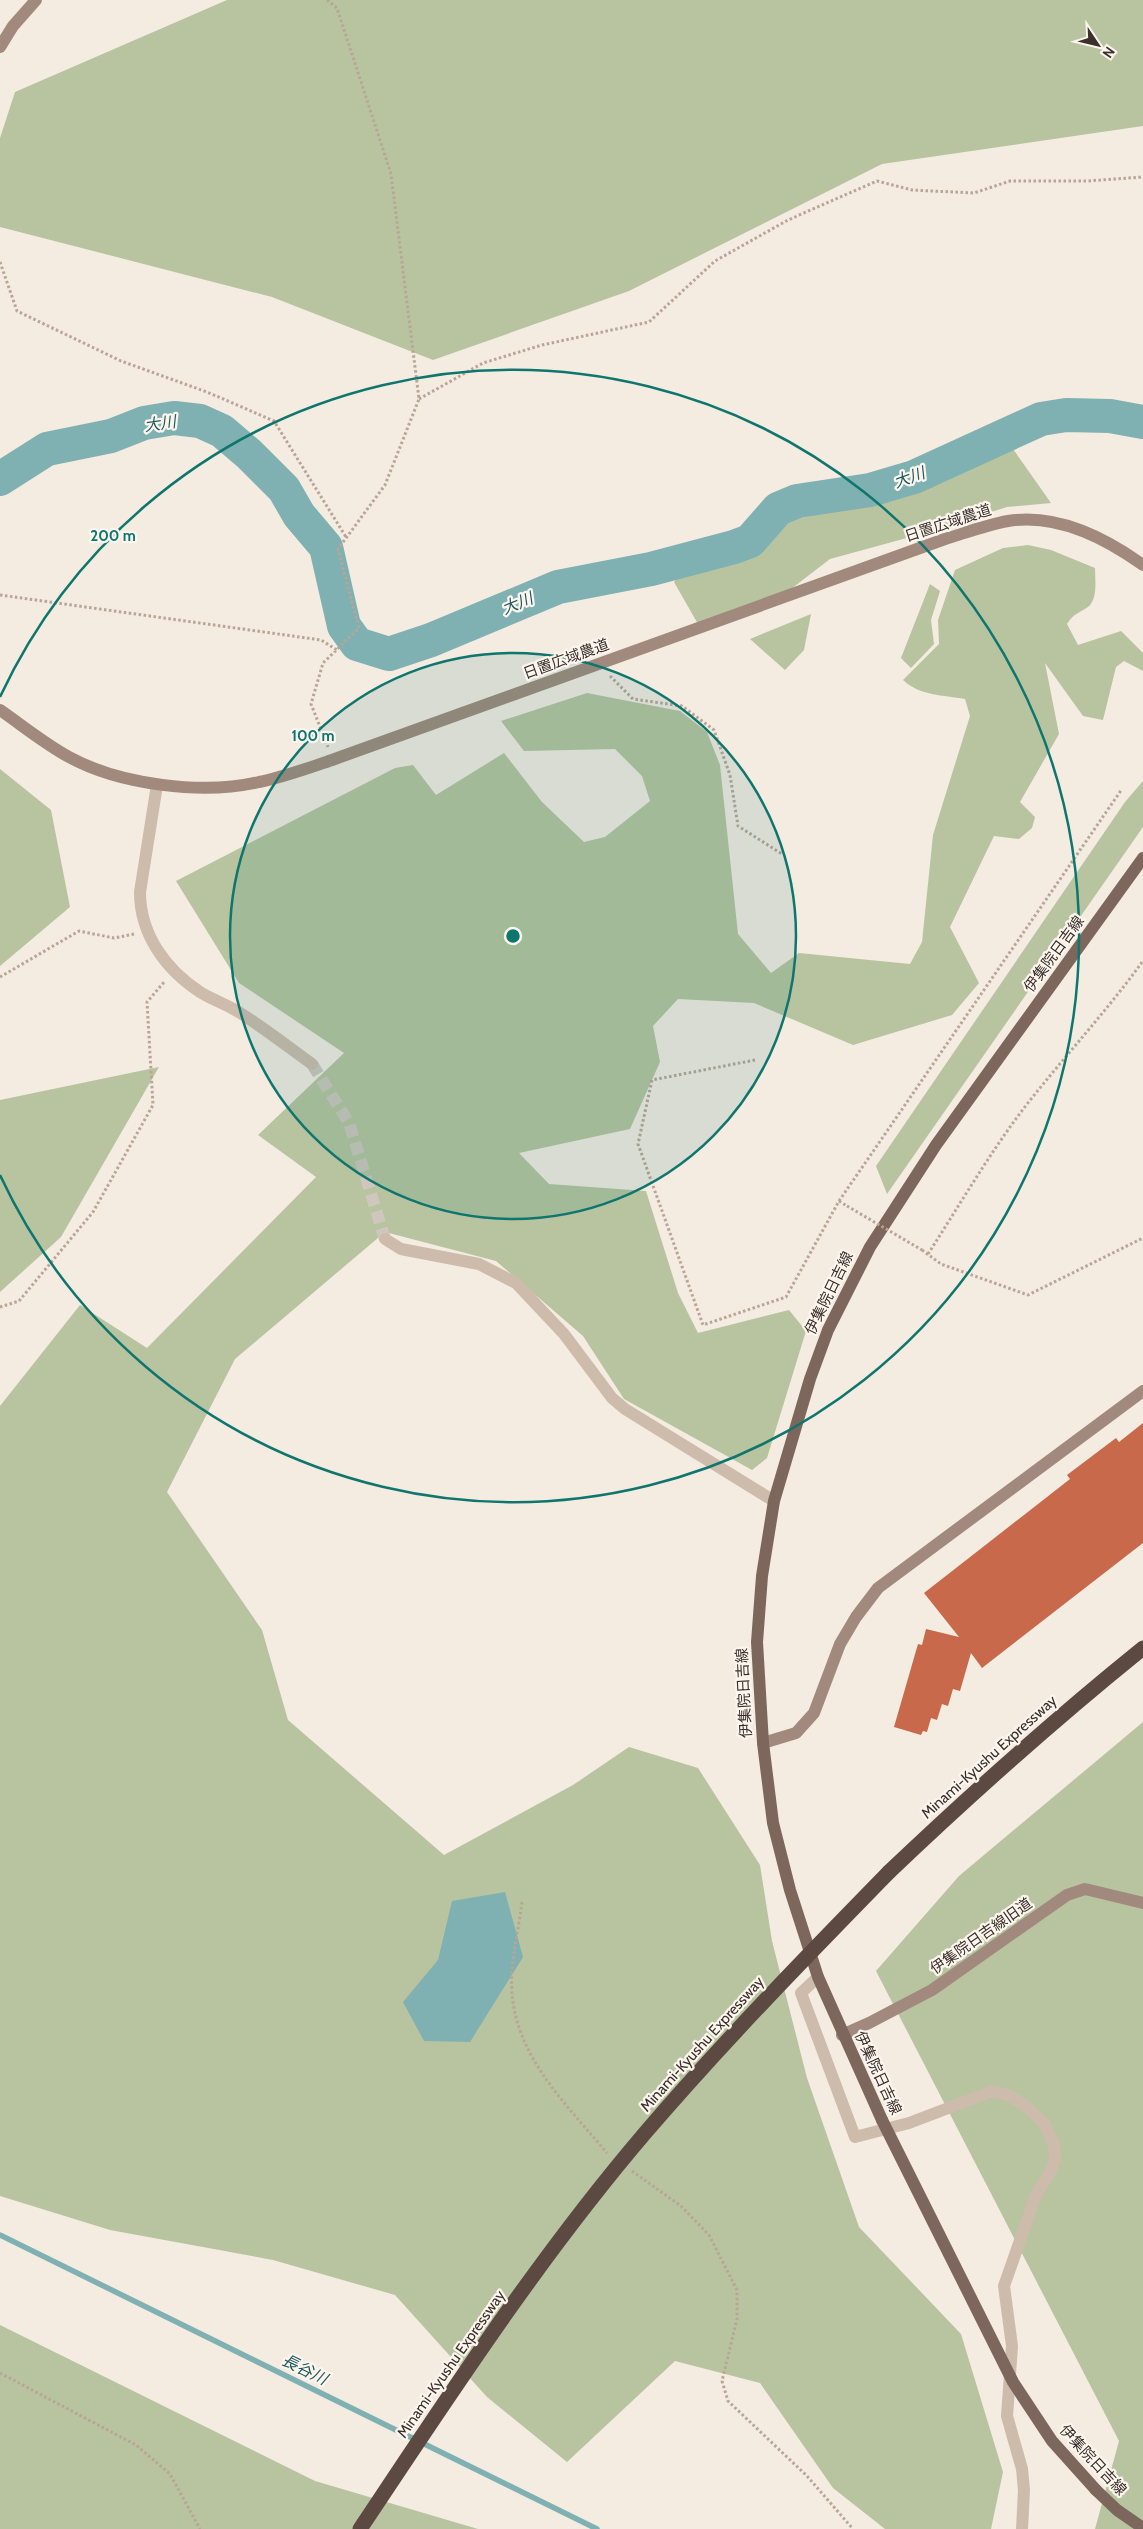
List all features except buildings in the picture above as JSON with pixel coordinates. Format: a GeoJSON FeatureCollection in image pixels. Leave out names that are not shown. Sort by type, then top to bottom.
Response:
{"type":"FeatureCollection","features":[{"type":"Feature","properties":{"kind":"highway","name":"Minami-Kyushu Expressway"},"geometry":{"type":"LineString","coordinates":[[360,2529],[440,2408],[545,2259],[644,2134],[757,2007],[889,1872],[981,1785],[1081,1698],[1143,1648]]}},
{"type":"Feature","properties":{"kind":"main road","name":"伊集院日吉線"},"geometry":{"type":"LineString","coordinates":[[1143,858],[936,1145],[870,1247],[828,1330],[810,1379],[774,1501],[762,1576],[758,1642],[763,1744],[773,1822],[790,1890],[818,1977],[842,2035],[882,2120],[1013,2382],[1052,2441],[1096,2490],[1117,2510],[1143,2528]]}},
{"type":"Feature","properties":{"kind":"street"},"geometry":{"type":"LineString","coordinates":[[0,47],[13,26],[36,0]]}},
{"type":"Feature","properties":{"kind":"street","name":"日置広域農道"},"geometry":{"type":"LineString","coordinates":[[0,710],[70,758],[108,774],[157,785],[202,788],[258,783],[332,760],[945,539],[1008,521],[1045,520],[1061,523],[1091,535],[1143,565]]}},
{"type":"Feature","properties":{"kind":"street"},"geometry":{"type":"LineString","coordinates":[[157,785],[140,892],[140,909],[146,931],[173,971],[202,993],[236,1011],[312,1064]]}},
{"type":"Feature","properties":{"kind":"street"},"geometry":{"type":"LineString","coordinates":[[385,1239],[401,1249],[479,1264],[516,1283],[564,1334],[612,1398],[624,1409],[774,1501]]}},
{"type":"Feature","properties":{"kind":"street"},"geometry":{"type":"LineString","coordinates":[[763,1744],[796,1733],[814,1713],[840,1644],[856,1617],[878,1588],[1143,1390]]}},
{"type":"Feature","properties":{"kind":"street","name":"伊集院日吉線旧道"},"geometry":{"type":"LineString","coordinates":[[842,2035],[870,2023],[932,1990],[1068,1895],[1086,1889],[1143,1903]]}},
{"type":"Feature","properties":{"kind":"street"},"geometry":{"type":"LineString","coordinates":[[818,1977],[801,1993],[855,2137],[909,2123],[993,2091],[1010,2096],[1024,2105],[1043,2122],[1054,2144],[1055,2158],[1051,2171],[1036,2196],[1004,2286],[1012,2346],[1007,2416],[1022,2469],[1024,2490],[1022,2529]]}},
{"type":"Feature","properties":{"kind":"path"},"geometry":{"type":"LineString","coordinates":[[327,0],[337,8],[390,174],[419,399],[385,486],[338,548],[359,628],[347,642],[323,663],[311,704],[332,760]]}},
{"type":"Feature","properties":{"kind":"path"},"geometry":{"type":"LineString","coordinates":[[419,399],[483,363],[542,345],[649,322],[716,260],[788,220],[877,181],[912,190],[974,192],[1010,180],[1087,181],[1143,177]]}},
{"type":"Feature","properties":{"kind":"path"},"geometry":{"type":"LineString","coordinates":[[0,262],[17,311],[121,361],[207,392],[274,421],[346,537]]}},
{"type":"Feature","properties":{"kind":"path"},"geometry":{"type":"LineString","coordinates":[[0,596],[322,640],[337,650]]}},
{"type":"Feature","properties":{"kind":"path"},"geometry":{"type":"LineString","coordinates":[[599,665],[633,699],[682,706],[714,730],[730,775],[738,826],[782,854]]}},
{"type":"Feature","properties":{"kind":"path"},"geometry":{"type":"LineString","coordinates":[[755,1060],[652,1080],[638,1144],[703,1325],[786,1297],[839,1201],[1122,789]]}},
{"type":"Feature","properties":{"kind":"path"},"geometry":{"type":"LineString","coordinates":[[0,977],[79,932],[114,938],[146,931]]}},
{"type":"Feature","properties":{"kind":"path"},"geometry":{"type":"LineString","coordinates":[[928,1254],[1023,1110],[1089,1028],[1115,1001],[1143,961]]}},
{"type":"Feature","properties":{"kind":"path"},"geometry":{"type":"LineString","coordinates":[[0,1307],[20,1301],[93,1212],[153,1105],[147,1002],[173,971]]}},
{"type":"Feature","properties":{"kind":"path"},"geometry":{"type":"LineString","coordinates":[[839,1201],[922,1250],[941,1264],[1028,1295],[1143,1238]]}},
{"type":"Feature","properties":{"kind":"path"},"geometry":{"type":"LineString","coordinates":[[522,1902],[512,1972],[515,2013],[527,2050],[541,2073],[609,2154]]}},
{"type":"Feature","properties":{"kind":"path"},"geometry":{"type":"LineString","coordinates":[[625,2166],[681,2206],[709,2235],[737,2290],[737,2318],[722,2381],[728,2401],[808,2476],[852,2529]]}},
{"type":"Feature","properties":{"kind":"path"},"geometry":{"type":"LineString","coordinates":[[0,2373],[136,2445],[170,2474],[200,2529]]}},
{"type":"Feature","properties":{"kind":"green space"},"geometry":{"type":"Polygon","coordinates":[[[227,0],[1143,0],[1143,126],[882,164],[629,291],[433,360],[272,297],[0,227],[0,138],[15,92],[227,0]]]}},
{"type":"Feature","properties":{"kind":"green space"},"geometry":{"type":"Polygon","coordinates":[[[1011,446],[1051,503],[1007,507],[925,533],[830,559],[774,602],[698,624],[674,582],[681,573],[765,543],[805,507],[926,483],[1011,446]]]}},
{"type":"Feature","properties":{"kind":"green space"},"geometry":{"type":"Polygon","coordinates":[[[1028,545],[1051,550],[1095,568],[1095,589],[1091,604],[1074,616],[1067,624],[1078,645],[1121,631],[1143,653],[1143,671],[1124,661],[1116,667],[1103,720],[1083,716],[1045,663],[1059,734],[1020,802],[1035,817],[1032,828],[1019,839],[994,836],[950,927],[979,983],[952,1015],[853,1045],[754,1003],[678,999],[653,1026],[660,1062],[630,1129],[519,1153],[549,1184],[646,1191],[678,1293],[698,1333],[789,1310],[806,1331],[767,1458],[752,1470],[624,1399],[583,1336],[496,1261],[385,1232],[235,1359],[167,1492],[262,1630],[288,1720],[444,1855],[573,1785],[629,1747],[698,1768],[760,1865],[772,1941],[807,2078],[859,2227],[961,2334],[1003,2472],[991,2529],[885,2529],[833,2488],[760,2383],[675,2361],[567,2462],[487,2397],[395,2295],[273,2260],[110,2230],[0,2196],[0,1406],[80,1305],[147,1348],[316,1177],[258,1135],[344,1053],[239,983],[176,881],[395,768],[413,765],[436,795],[504,753],[542,802],[584,842],[605,837],[650,801],[642,776],[615,749],[524,751],[501,721],[587,693],[680,711],[707,732],[720,765],[738,934],[771,973],[799,953],[910,964],[922,942],[933,835],[970,716],[965,699],[924,692],[903,680],[939,644],[938,620],[955,570],[1003,548],[1028,545]]]}},
{"type":"Feature","properties":{"kind":"green space"},"geometry":{"type":"Polygon","coordinates":[[[930,584],[940,591],[931,620],[934,644],[911,668],[901,658],[930,584]]]}},
{"type":"Feature","properties":{"kind":"green space"},"geometry":{"type":"Polygon","coordinates":[[[811,614],[804,650],[785,670],[750,639],[811,614]]]}},
{"type":"Feature","properties":{"kind":"green space"},"geometry":{"type":"Polygon","coordinates":[[[0,769],[51,810],[70,907],[0,966],[0,769]]]}},
{"type":"Feature","properties":{"kind":"green space"},"geometry":{"type":"Polygon","coordinates":[[[1143,781],[1143,827],[887,1194],[876,1166],[1125,802],[1143,781]]]}},
{"type":"Feature","properties":{"kind":"green space"},"geometry":{"type":"Polygon","coordinates":[[[159,1067],[61,1237],[0,1292],[0,1100],[159,1067]]]}},
{"type":"Feature","properties":{"kind":"green space"},"geometry":{"type":"Polygon","coordinates":[[[1143,1722],[1143,2529],[1095,2529],[1119,2441],[876,1971],[959,1876],[1143,1722]]]}},
{"type":"Feature","properties":{"kind":"green space"},"geometry":{"type":"Polygon","coordinates":[[[0,2325],[315,2481],[478,2529],[0,2529],[0,2325]]]}},
{"type":"Feature","properties":{"kind":"water"},"geometry":{"type":"Polygon","coordinates":[[[505,1892],[523,1957],[470,2042],[424,2041],[403,2002],[438,1960],[452,1901],[505,1892]]]}},
{"type":"Feature","properties":{"kind":"waterway","name":"大川"},"geometry":{"type":"LineString","coordinates":[[0,479],[47,449],[111,436],[144,423],[174,418],[200,421],[222,431],[249,454],[284,489],[299,515],[326,547],[344,626],[357,644],[389,654],[431,640],[558,587],[651,569],[734,547],[750,541],[778,509],[797,501],[870,490],[914,477],[1041,419],[1066,415],[1110,416],[1143,422]]}},
{"type":"Feature","properties":{"kind":"waterway","name":"長谷川"},"geometry":{"type":"LineString","coordinates":[[0,2235],[597,2529]]}},
{"type":"Feature","properties":{"kind":"tunnel"},"geometry":{"type":"LineString","coordinates":[[312,1064],[349,1123],[385,1239]]}}]}
